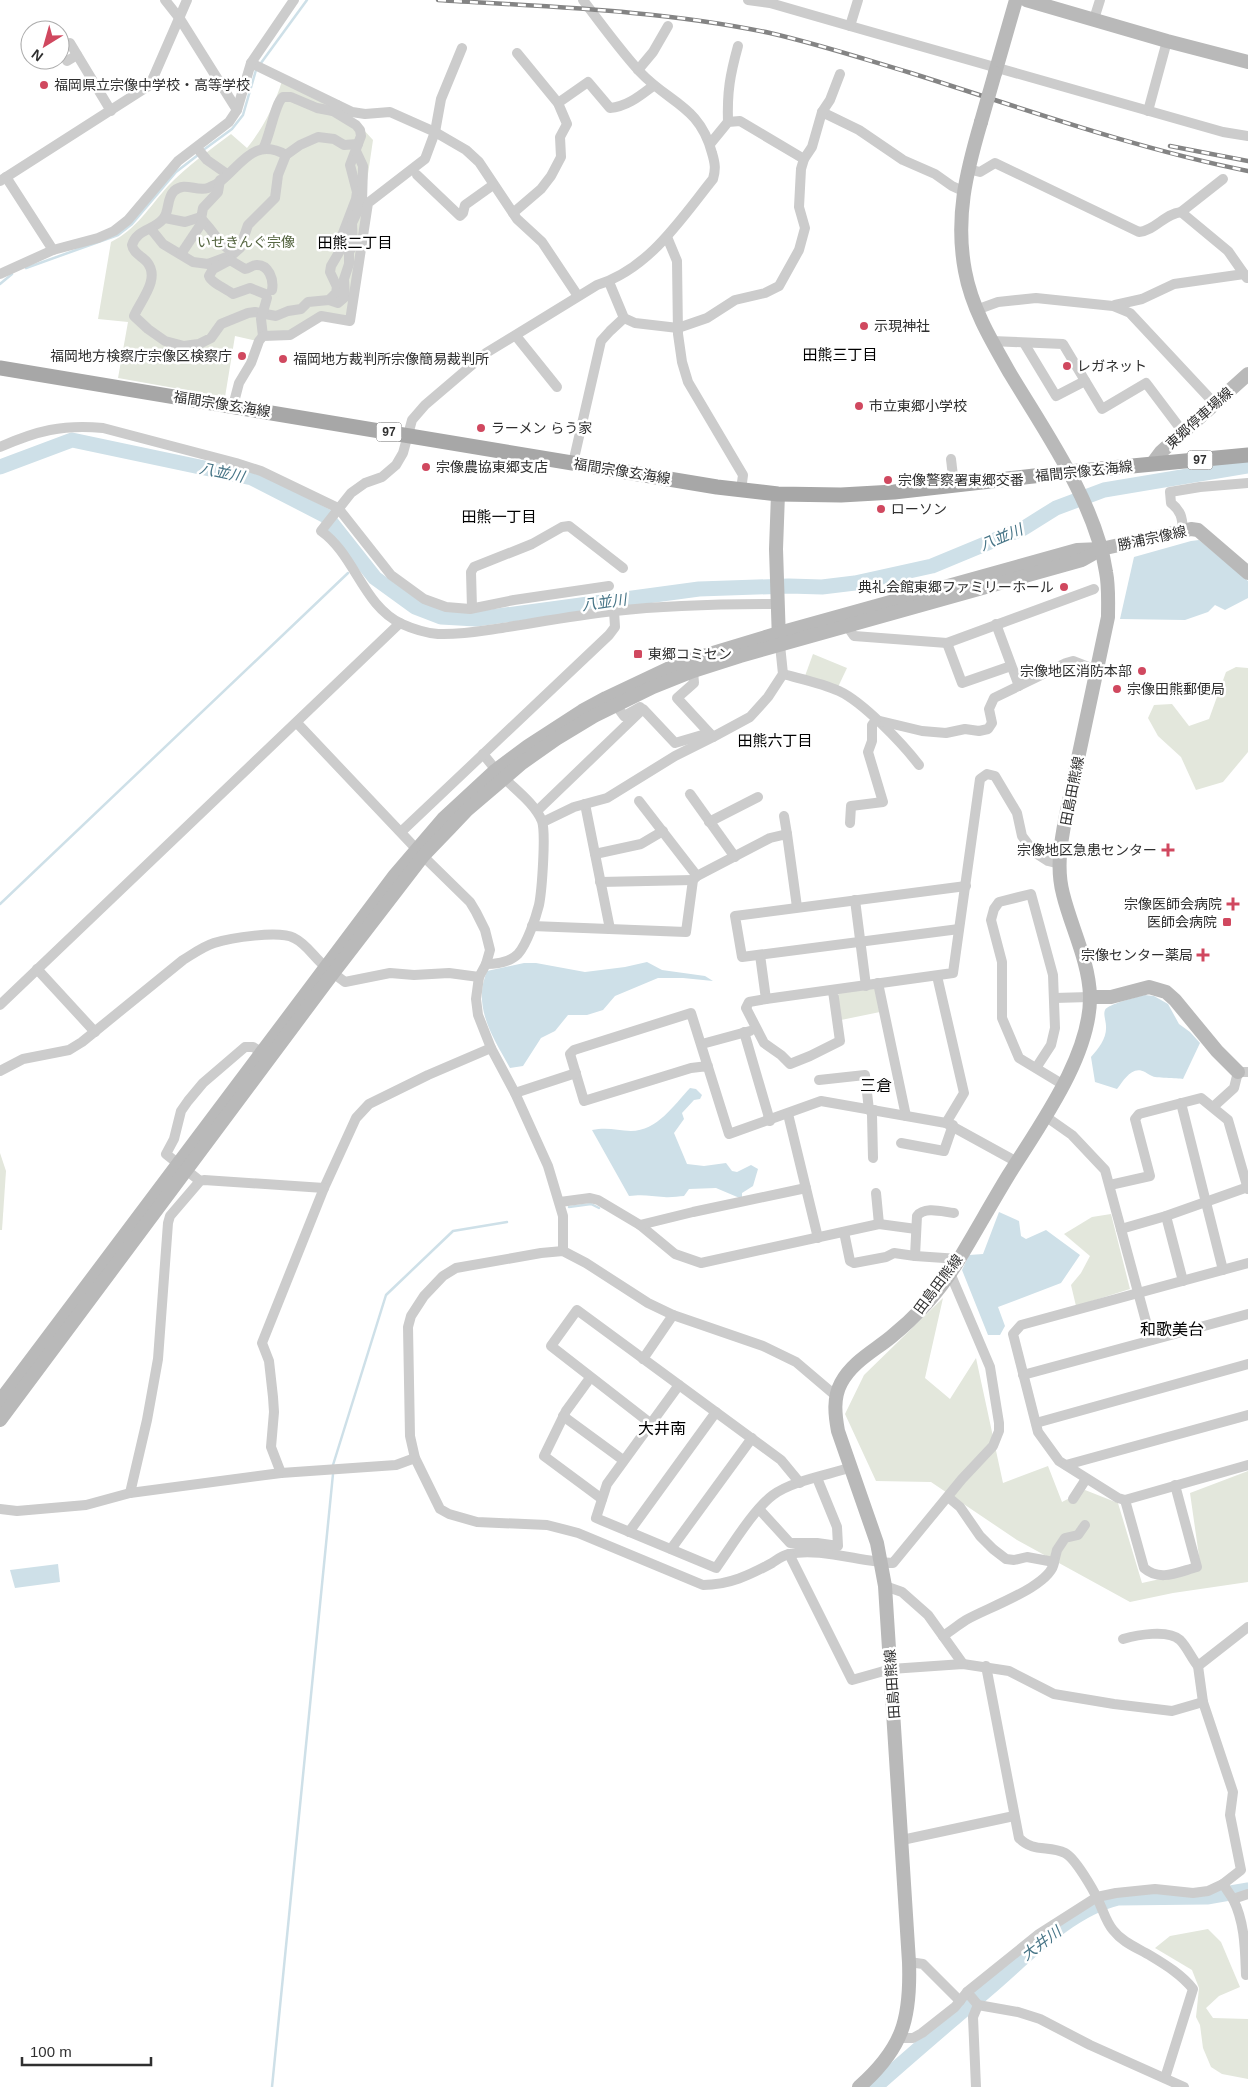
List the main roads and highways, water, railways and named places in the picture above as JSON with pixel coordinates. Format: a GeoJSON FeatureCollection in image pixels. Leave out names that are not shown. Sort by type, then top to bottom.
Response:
{"type":"FeatureCollection","features":[{"type":"Feature","properties":{"kind":"main road","name":"福間宗像玄海線"},"geometry":{"type":"LineString","coordinates":[[0,368],[573,463],[741,490],[778,494],[841,495],[1248,455]]}},
{"type":"Feature","properties":{"kind":"waterway"},"geometry":{"type":"LineString","coordinates":[[261,63],[307,0]]}},
{"type":"Feature","properties":{"kind":"waterway"},"geometry":{"type":"LineString","coordinates":[[202,151],[232,129],[243,115],[256,70]]}},
{"type":"Feature","properties":{"kind":"waterway"},"geometry":{"type":"LineString","coordinates":[[26,268],[118,235],[132,224],[176,172],[198,155]]}},
{"type":"Feature","properties":{"kind":"waterway"},"geometry":{"type":"LineString","coordinates":[[0,284],[12,274]]}},
{"type":"Feature","properties":{"kind":"waterway","name":"八並川"},"geometry":{"type":"LineString","coordinates":[[0,467],[72,440],[252,478],[326,516],[375,578],[415,607],[441,617],[476,619],[699,589],[789,586],[822,587],[855,583],[932,566],[1024,528],[1056,508],[1104,490],[1248,466]]}},
{"type":"Feature","properties":{"kind":"waterway"},"geometry":{"type":"LineString","coordinates":[[0,904],[348,573]]}},
{"type":"Feature","properties":{"kind":"waterway"},"geometry":{"type":"LineString","coordinates":[[569,1207],[591,1204],[599,1208]]}},
{"type":"Feature","properties":{"kind":"waterway"},"geometry":{"type":"LineString","coordinates":[[333,1465],[386,1295],[453,1231],[507,1222]]}},
{"type":"Feature","properties":{"kind":"waterway"},"geometry":{"type":"LineString","coordinates":[[272,2087],[333,1474]]}},
{"type":"Feature","properties":{"kind":"waterway","name":"大井川"},"geometry":{"type":"LineString","coordinates":[[875,2087],[1048,1936],[1082,1913],[1118,1898],[1207,1897],[1248,1890]]}},
{"type":"Feature","properties":{"kind":"railway"},"geometry":{"type":"LineString","coordinates":[[438,0],[646,14],[729,25],[770,33],[911,73],[1120,139],[1205,162],[1248,171]]}},
{"type":"Feature","properties":{"kind":"railway"},"geometry":{"type":"LineString","coordinates":[[1170,146],[1248,161]]}},
{"type":"Feature","properties":{"kind":"place","name":"福岡県立宗像中学校・高等学校"},"geometry":{"type":"Point","coordinates":[44,85]}},
{"type":"Feature","properties":{"kind":"place","name":"示現神社"},"geometry":{"type":"Point","coordinates":[864,326]}},
{"type":"Feature","properties":{"kind":"place","name":"福岡地方検察庁宗像区検察庁"},"geometry":{"type":"Point","coordinates":[242,356]}},
{"type":"Feature","properties":{"kind":"place","name":"福岡地方裁判所宗像簡易裁判所"},"geometry":{"type":"Point","coordinates":[283,359]}},
{"type":"Feature","properties":{"kind":"place","name":"レガネット"},"geometry":{"type":"Point","coordinates":[1067,366]}},
{"type":"Feature","properties":{"kind":"place","name":"市立東郷小学校"},"geometry":{"type":"Point","coordinates":[859,406]}},
{"type":"Feature","properties":{"kind":"place","name":"ラーメン らう家"},"geometry":{"type":"Point","coordinates":[481,428]}},
{"type":"Feature","properties":{"kind":"place","name":"宗像農協東郷支店"},"geometry":{"type":"Point","coordinates":[426,467]}},
{"type":"Feature","properties":{"kind":"place","name":"宗像警察署東郷交番"},"geometry":{"type":"Point","coordinates":[888,480]}},
{"type":"Feature","properties":{"kind":"place","name":"ローソン"},"geometry":{"type":"Point","coordinates":[881,509]}},
{"type":"Feature","properties":{"kind":"place","name":"典礼会館東郷ファミリーホール"},"geometry":{"type":"Point","coordinates":[1064,587]}},
{"type":"Feature","properties":{"kind":"place","name":"東郷コミセン"},"geometry":{"type":"Point","coordinates":[638,654]}},
{"type":"Feature","properties":{"kind":"place","name":"宗像地区消防本部"},"geometry":{"type":"Point","coordinates":[1142,671]}},
{"type":"Feature","properties":{"kind":"place","name":"宗像田熊郵便局"},"geometry":{"type":"Point","coordinates":[1117,689]}},
{"type":"Feature","properties":{"kind":"place","name":"宗像地区急患センター"},"geometry":{"type":"Point","coordinates":[1168,850]}},
{"type":"Feature","properties":{"kind":"place","name":"宗像医師会病院"},"geometry":{"type":"Point","coordinates":[1233,904]}},
{"type":"Feature","properties":{"kind":"place","name":"医師会病院"},"geometry":{"type":"Point","coordinates":[1227,922]}},
{"type":"Feature","properties":{"kind":"place","name":"宗像センター薬局"},"geometry":{"type":"Point","coordinates":[1203,955]}},
{"type":"Feature","properties":{"kind":"district","name":"田熊二丁目"},"geometry":{"type":"Point","coordinates":[355,242]}},
{"type":"Feature","properties":{"kind":"district","name":"田熊三丁目"},"geometry":{"type":"Point","coordinates":[840,354]}},
{"type":"Feature","properties":{"kind":"district","name":"田熊一丁目"},"geometry":{"type":"Point","coordinates":[499,516]}},
{"type":"Feature","properties":{"kind":"district","name":"田熊六丁目"},"geometry":{"type":"Point","coordinates":[775,740]}},
{"type":"Feature","properties":{"kind":"district","name":"三倉"},"geometry":{"type":"Point","coordinates":[876,1085]}},
{"type":"Feature","properties":{"kind":"district","name":"和歌美台"},"geometry":{"type":"Point","coordinates":[1172,1329]}},
{"type":"Feature","properties":{"kind":"district","name":"大井南"},"geometry":{"type":"Point","coordinates":[662,1428]}},
{"type":"Feature","properties":{"kind":"park label","name":"いせきんぐ宗像"},"geometry":{"type":"Point","coordinates":[246,242]}}]}
